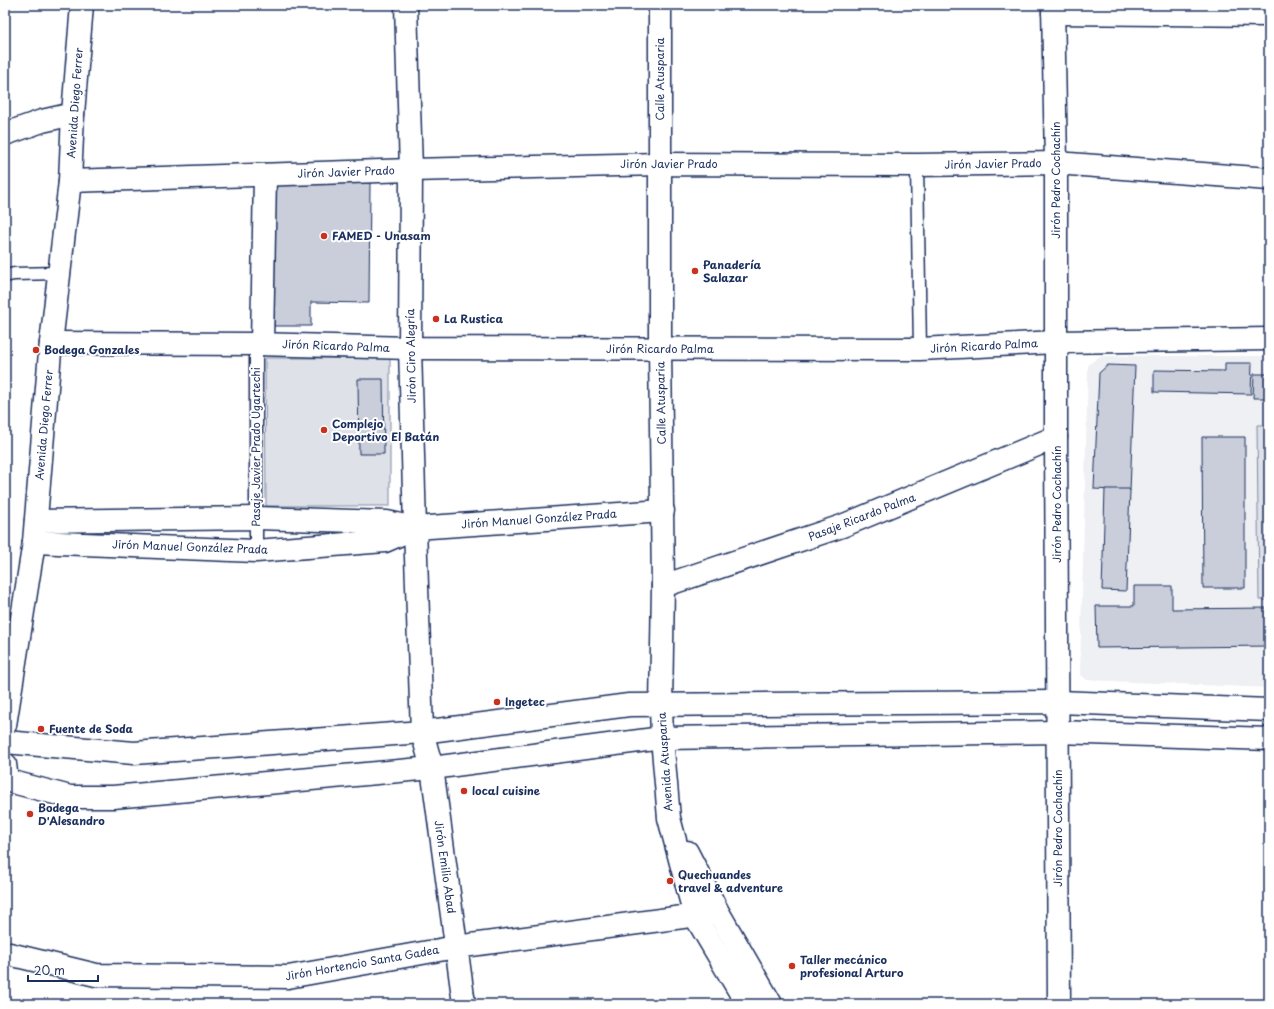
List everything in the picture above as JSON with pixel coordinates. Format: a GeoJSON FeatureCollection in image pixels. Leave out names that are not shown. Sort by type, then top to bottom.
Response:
{"type":"FeatureCollection","features":[{"type":"Feature","properties":{"kind":"street","name":"Avenida Diego Ferrer"},"geometry":{"type":"LineString","coordinates":[[5,725],[35,532],[51,343],[58,273],[70,181],[73,114],[82,5]]}},
{"type":"Feature","properties":{"kind":"street","name":"Jirón Ciro Alegría"},"geometry":{"type":"LineString","coordinates":[[406,5],[411,170],[410,348],[414,528],[422,732]]}},
{"type":"Feature","properties":{"kind":"street","name":"Calle Atusparia"},"geometry":{"type":"LineString","coordinates":[[660,5],[660,349],[663,511],[661,706]]}},
{"type":"Feature","properties":{"kind":"street"},"geometry":{"type":"LineString","coordinates":[[1053,9],[1269,15]]}},
{"type":"Feature","properties":{"kind":"street","name":"Jirón Pedro Cochachín"},"geometry":{"type":"LineString","coordinates":[[1053,9],[1056,163],[1059,1004]]}},
{"type":"Feature","properties":{"kind":"street"},"geometry":{"type":"LineString","coordinates":[[5,134],[42,121],[73,114]]}},
{"type":"Feature","properties":{"kind":"street","name":"Jirón Javier Prado"},"geometry":{"type":"LineString","coordinates":[[70,181],[660,164],[917,165],[1056,163],[1269,179]]}},
{"type":"Feature","properties":{"kind":"street","name":"Pasaje Javier Prado Ugartechi"},"geometry":{"type":"LineString","coordinates":[[259,344],[266,175]]}},
{"type":"Feature","properties":{"kind":"street","name":"Jirón Ricardo Palma"},"geometry":{"type":"LineString","coordinates":[[51,343],[259,344],[410,348],[920,349],[1056,342],[1269,339]]}},
{"type":"Feature","properties":{"kind":"street","name":"Pasaje Ricardo Palma"},"geometry":{"type":"LineString","coordinates":[[663,586],[842,526],[1056,437]]}},
{"type":"Feature","properties":{"kind":"street","name":"Jirón Manuel González Prada"},"geometry":{"type":"LineString","coordinates":[[35,532],[256,518],[387,522],[414,528],[663,511]]}},
{"type":"Feature","properties":{"kind":"street","name":"Jirón Manuel González Prada"},"geometry":{"type":"LineString","coordinates":[[35,532],[256,551],[385,541],[414,528]]}},
{"type":"Feature","properties":{"kind":"street"},"geometry":{"type":"LineString","coordinates":[[5,742],[134,753],[422,732],[628,705],[661,706],[1058,702],[1269,710]]}},
{"type":"Feature","properties":{"kind":"street","name":"Avenida Atusparia"},"geometry":{"type":"LineString","coordinates":[[661,706],[662,738],[669,818],[694,916],[747,1004]]}},
{"type":"Feature","properties":{"kind":"street","name":"Jirón Emilio Abad"},"geometry":{"type":"LineString","coordinates":[[422,732],[432,768],[464,1004]]}},
{"type":"Feature","properties":{"kind":"street"},"geometry":{"type":"LineString","coordinates":[[6,778],[70,797],[113,797],[432,768],[662,738],[1058,732],[1269,739]]}},
{"type":"Feature","properties":{"kind":"street","name":"Avenida Atusparia"},"geometry":{"type":"LineString","coordinates":[[669,818],[718,912],[771,1004]]}},
{"type":"Feature","properties":{"kind":"street","name":"Jirón Hortencio Santa Gadea"},"geometry":{"type":"LineString","coordinates":[[5,953],[96,975],[288,977],[456,946],[718,912]]}},
{"type":"Feature","properties":{"kind":"lane"},"geometry":{"type":"LineString","coordinates":[[917,165],[920,349]]}},
{"type":"Feature","properties":{"kind":"lane"},"geometry":{"type":"LineString","coordinates":[[5,276],[14,274],[58,273]]}},
{"type":"Feature","properties":{"kind":"lane","name":"Pasaje Javier Prado Ugartechi"},"geometry":{"type":"LineString","coordinates":[[256,551],[259,344]]}},
{"type":"Feature","properties":{"kind":"shaded area"},"geometry":{"type":"Polygon","coordinates":[[[1100,356],[1269,356],[1269,688],[1087,680],[1080,674],[1088,365],[1100,356]]]}},
{"type":"Feature","properties":{"kind":"shaded area"},"geometry":{"type":"Polygon","coordinates":[[[265,358],[390,358],[390,506],[266,506],[265,358]]]}},
{"type":"Feature","properties":{"kind":"shaded area"},"geometry":{"type":"Polygon","coordinates":[[[1257,425],[1269,425],[1269,600],[1259,600],[1257,425]]]}},
{"type":"Feature","properties":{"kind":"shaded area"},"geometry":{"type":"Polygon","coordinates":[[[728,997],[732,1004],[680,1004],[728,997]]]}},
{"type":"Feature","properties":{"kind":"building"},"geometry":{"type":"Polygon","coordinates":[[[266,182],[370,183],[369,303],[311,302],[311,326],[274,326],[275,246],[266,182]]]}},
{"type":"Feature","properties":{"kind":"building"},"geometry":{"type":"Polygon","coordinates":[[[1225,363],[1252,363],[1251,394],[1154,392],[1154,370],[1225,371],[1225,363]]]}},
{"type":"Feature","properties":{"kind":"building"},"geometry":{"type":"Polygon","coordinates":[[[1108,365],[1135,366],[1130,491],[1094,489],[1099,373],[1108,365]]]}},
{"type":"Feature","properties":{"kind":"building"},"geometry":{"type":"Polygon","coordinates":[[[1254,374],[1269,374],[1269,398],[1253,398],[1254,374]]]}},
{"type":"Feature","properties":{"kind":"building"},"geometry":{"type":"Polygon","coordinates":[[[358,379],[383,379],[384,454],[359,454],[358,379]]]}},
{"type":"Feature","properties":{"kind":"building"},"geometry":{"type":"Polygon","coordinates":[[[1202,437],[1245,437],[1245,588],[1203,588],[1202,437]]]}},
{"type":"Feature","properties":{"kind":"building"},"geometry":{"type":"Polygon","coordinates":[[[1105,489],[1129,489],[1130,491],[1126,591],[1102,590],[1105,489]]]}},
{"type":"Feature","properties":{"kind":"building"},"geometry":{"type":"Polygon","coordinates":[[[1134,586],[1172,586],[1172,609],[1269,608],[1269,646],[1097,648],[1096,606],[1134,606],[1134,586]]]}},
{"type":"Feature","properties":{"kind":"place","name":"FAMED - Unasam"},"geometry":{"type":"Point","coordinates":[324,236]}},
{"type":"Feature","properties":{"kind":"place","name":"Panadería Salazar"},"geometry":{"type":"Point","coordinates":[695,271]}},
{"type":"Feature","properties":{"kind":"place","name":"La Rustica"},"geometry":{"type":"Point","coordinates":[436,319]}},
{"type":"Feature","properties":{"kind":"place","name":"Bodega Gonzales"},"geometry":{"type":"Point","coordinates":[36,350]}},
{"type":"Feature","properties":{"kind":"place","name":"Complejo Deportivo El Batán"},"geometry":{"type":"Point","coordinates":[324,430]}},
{"type":"Feature","properties":{"kind":"place","name":"Ingetec"},"geometry":{"type":"Point","coordinates":[497,702]}},
{"type":"Feature","properties":{"kind":"place","name":"Fuente de Soda"},"geometry":{"type":"Point","coordinates":[41,729]}},
{"type":"Feature","properties":{"kind":"place","name":"local cuisine"},"geometry":{"type":"Point","coordinates":[464,791]}},
{"type":"Feature","properties":{"kind":"place","name":"Bodega D'Alesandro"},"geometry":{"type":"Point","coordinates":[30,814]}},
{"type":"Feature","properties":{"kind":"place","name":"Quechuandes travel & adventure"},"geometry":{"type":"Point","coordinates":[670,881]}},
{"type":"Feature","properties":{"kind":"place","name":"Taller mecánico profesional Arturo"},"geometry":{"type":"Point","coordinates":[792,966]}}]}
